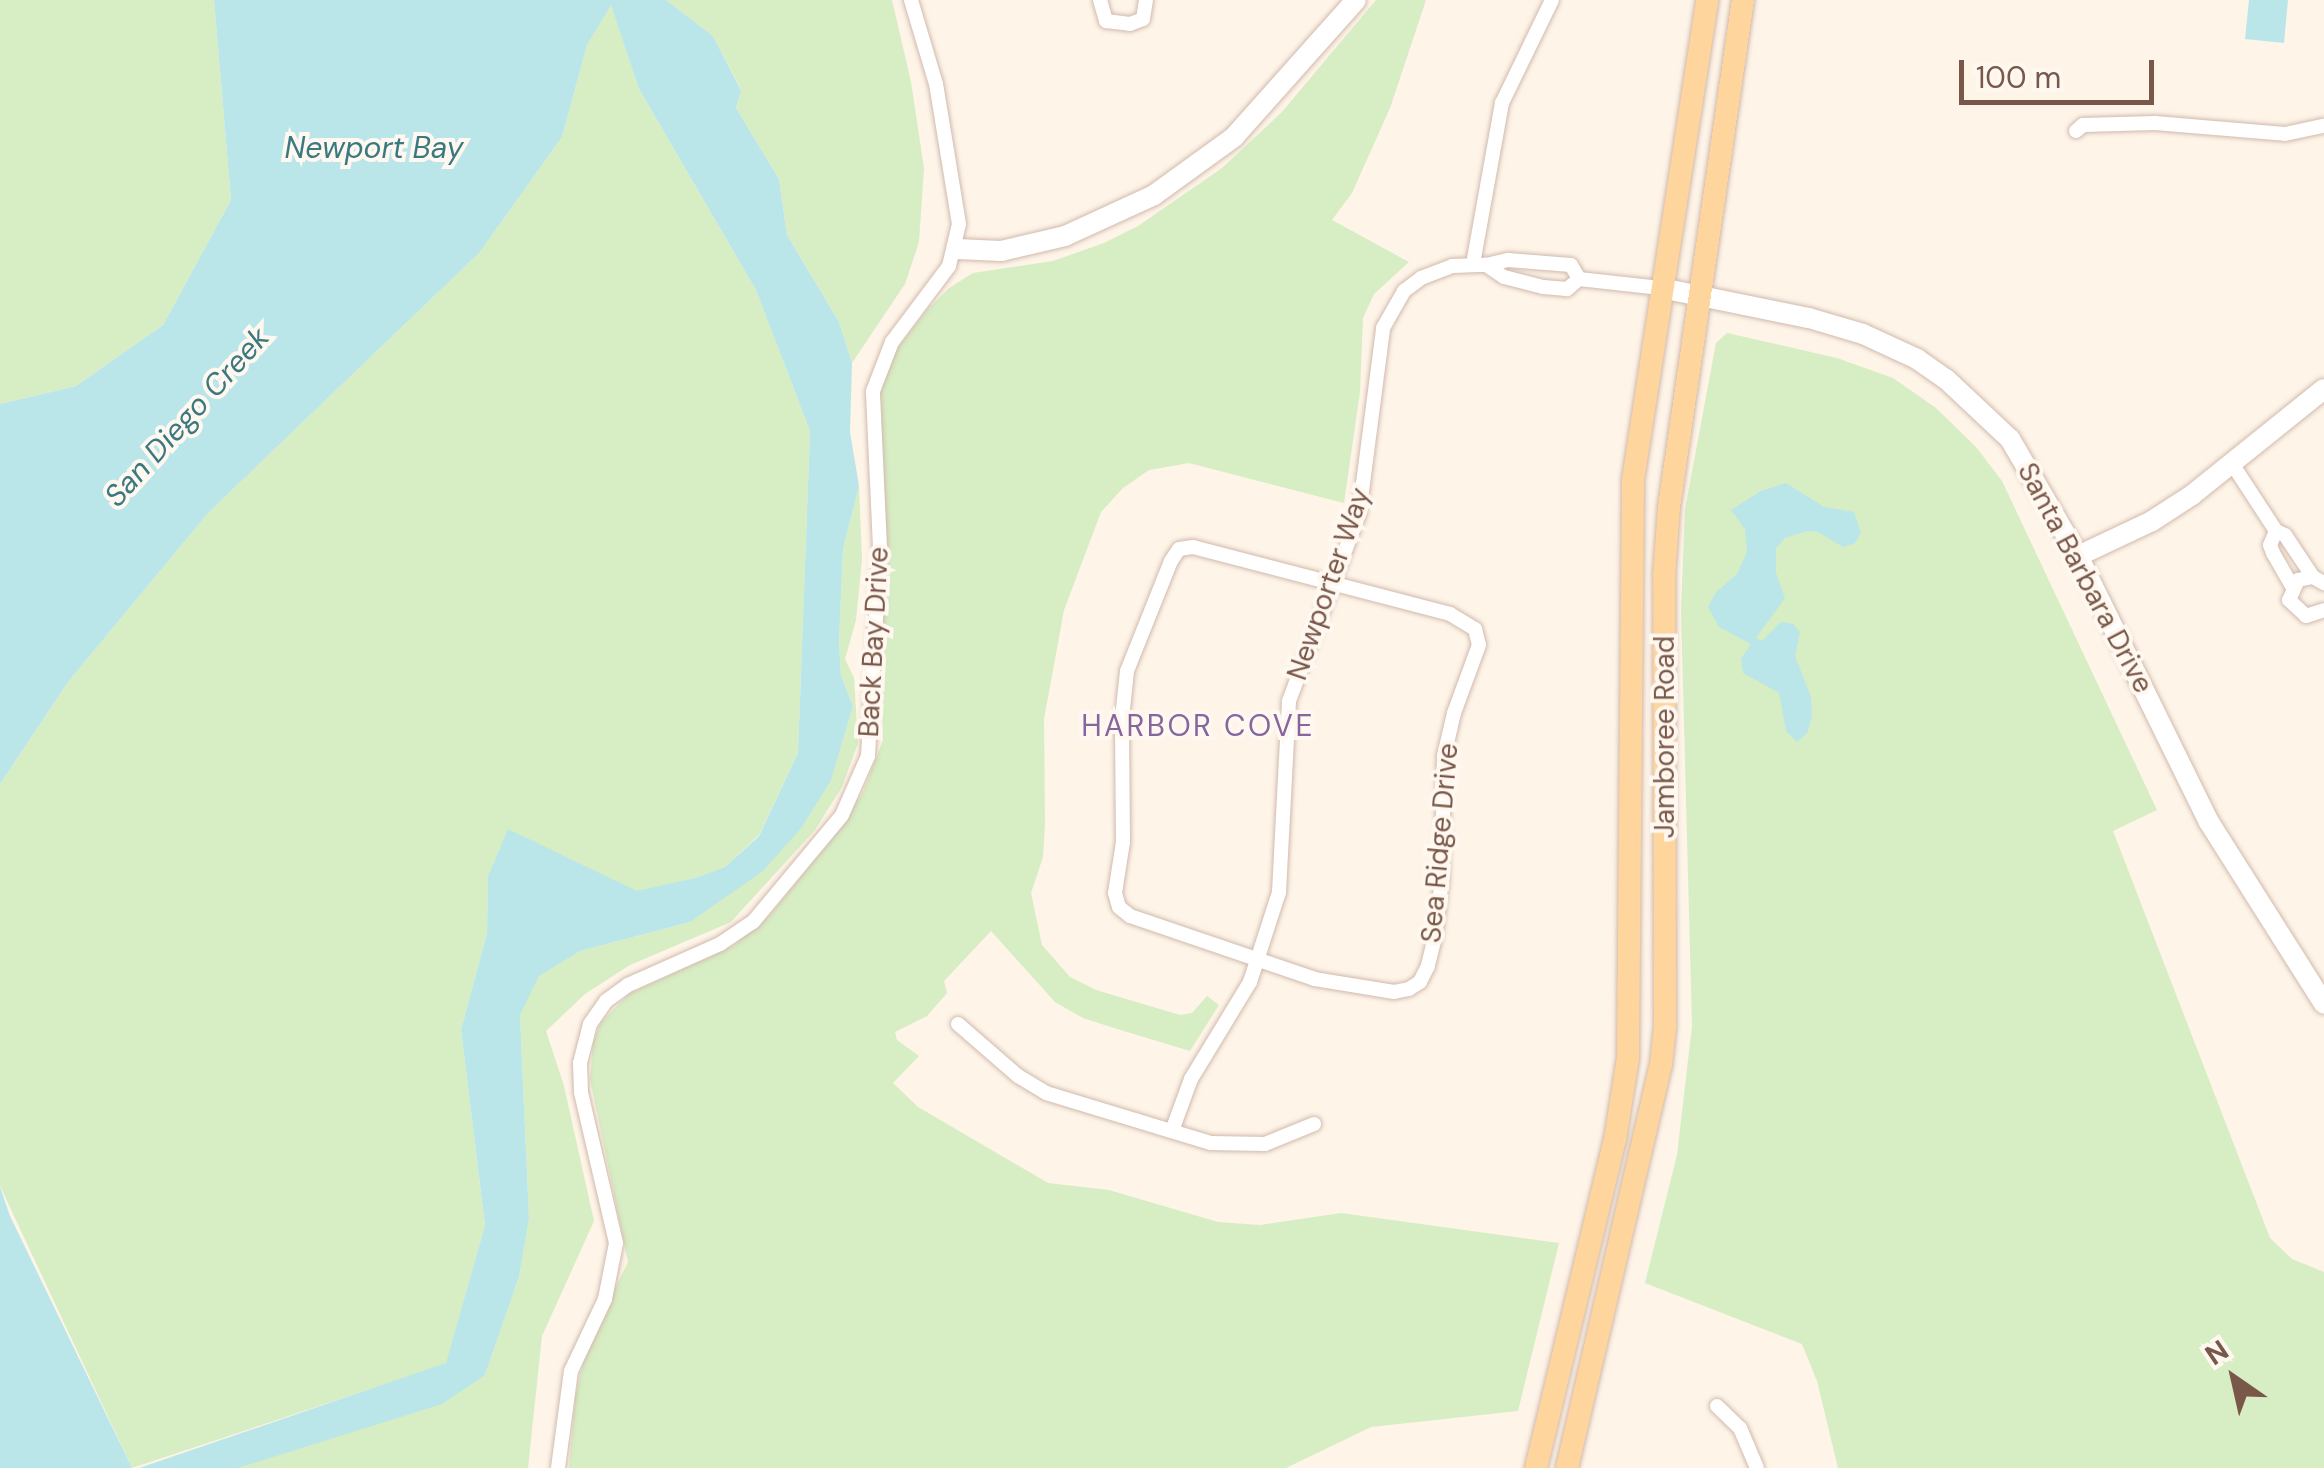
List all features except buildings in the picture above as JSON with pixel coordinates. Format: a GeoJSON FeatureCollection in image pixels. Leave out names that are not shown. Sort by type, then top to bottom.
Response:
{"type":"FeatureCollection","features":[{"type":"Feature","properties":{"kind":"main road"},"geometry":{"type":"LineString","coordinates":[[1308,56],[1338,0]]}},
{"type":"Feature","properties":{"kind":"main road"},"geometry":{"type":"LineString","coordinates":[[956,249],[977,254],[1016,248],[1065,236],[1119,214],[1222,147],[1258,115],[1356,0]]}},
{"type":"Feature","properties":{"kind":"main road","name":"Jamboree Road"},"geometry":{"type":"LineString","coordinates":[[1536,1468],[1615,1140],[1628,1058],[1633,480],[1707,0]]}},
{"type":"Feature","properties":{"kind":"main road","name":"Jamboree Road"},"geometry":{"type":"LineString","coordinates":[[1567,1468],[1660,1065],[1665,1026],[1664,575],[1668,508],[1743,0]]}},
{"type":"Feature","properties":{"kind":"main road","name":"Santa Barbara Drive"},"geometry":{"type":"LineString","coordinates":[[1661,288],[1836,325],[1917,359],[1966,395],[2010,438],[2078,556],[2209,822],[2324,1004]]}},
{"type":"Feature","properties":{"kind":"main road"},"geometry":{"type":"LineString","coordinates":[[2078,556],[2152,521],[2324,389]]}},
{"type":"Feature","properties":{"kind":"street","name":"Back Bay Drive"},"geometry":{"type":"LineString","coordinates":[[558,1468],[572,1370],[605,1299],[616,1244],[581,1092],[586,1036],[598,1011],[616,992],[720,944],[753,922],[828,835],[854,794],[873,735],[870,658],[880,548],[872,391],[892,342],[940,281],[956,249],[958,202],[936,84],[911,0]]}},
{"type":"Feature","properties":{"kind":"street"},"geometry":{"type":"LineString","coordinates":[[1100,0],[1106,20],[1130,24],[1143,19],[1146,0]]}},
{"type":"Feature","properties":{"kind":"street"},"geometry":{"type":"LineString","coordinates":[[1480,264],[1502,102],[1552,0]]}},
{"type":"Feature","properties":{"kind":"street"},"geometry":{"type":"LineString","coordinates":[[2076,131],[2084,125],[2155,123],[2286,134],[2324,126]]}},
{"type":"Feature","properties":{"kind":"street","name":"Newporter Way"},"geometry":{"type":"LineString","coordinates":[[1173,1128],[1191,1080],[1238,1006],[1260,958],[1282,868],[1282,752],[1288,701],[1366,485],[1380,350],[1392,309],[1421,278],[1452,266],[1508,260],[1536,264],[1548,260],[1570,265],[1579,279]]}},
{"type":"Feature","properties":{"kind":"street","name":"Newporter Way"},"geometry":{"type":"LineString","coordinates":[[1480,264],[1504,277],[1568,289],[1579,279],[1661,288]]}},
{"type":"Feature","properties":{"kind":"street"},"geometry":{"type":"LineString","coordinates":[[1533,282],[1536,264]]}},
{"type":"Feature","properties":{"kind":"street"},"geometry":{"type":"LineString","coordinates":[[2231,462],[2276,531],[2289,539],[2319,580],[2292,586]]}},
{"type":"Feature","properties":{"kind":"street"},"geometry":{"type":"LineString","coordinates":[[2276,531],[2270,544],[2292,586],[2290,600],[2298,613],[2312,616],[2324,610]]}},
{"type":"Feature","properties":{"kind":"street"},"geometry":{"type":"LineString","coordinates":[[1260,958],[1130,916],[1119,907],[1115,893],[1123,842],[1121,736],[1127,671],[1164,576],[1180,550],[1207,548],[1334,582]]}},
{"type":"Feature","properties":{"kind":"street","name":"Sea Ridge Drive"},"geometry":{"type":"LineString","coordinates":[[1260,958],[1338,985],[1394,992],[1420,982],[1435,937],[1442,879],[1444,756],[1479,645],[1475,629],[1465,620],[1334,582]]}},
{"type":"Feature","properties":{"kind":"street"},"geometry":{"type":"LineString","coordinates":[[958,1024],[1018,1076],[1046,1092],[1236,1147],[1265,1144],[1314,1124]]}},
{"type":"Feature","properties":{"kind":"street"},"geometry":{"type":"LineString","coordinates":[[1718,1406],[1740,1428],[1757,1468]]}},
{"type":"Feature","properties":{"kind":"green space"},"geometry":{"type":"Polygon","coordinates":[[[0,0],[214,0],[231,200],[163,325],[76,386],[0,404],[0,0]]]}},
{"type":"Feature","properties":{"kind":"green space"},"geometry":{"type":"Polygon","coordinates":[[[666,0],[892,0],[911,82],[924,168],[919,242],[905,284],[852,363],[839,322],[787,235],[779,179],[736,108],[741,89],[713,36],[666,0]]]}},
{"type":"Feature","properties":{"kind":"green space"},"geometry":{"type":"Polygon","coordinates":[[[1376,0],[1426,0],[1390,108],[1352,193],[1332,220],[1409,262],[1374,294],[1363,318],[1360,392],[1344,503],[1189,463],[1149,470],[1123,488],[1101,512],[1064,610],[1044,719],[1043,857],[1031,893],[1042,945],[1070,977],[1096,990],[1180,1015],[1192,1013],[1207,996],[1219,1005],[1190,1051],[1083,1018],[1055,1002],[991,931],[944,981],[947,993],[927,1016],[895,1032],[897,1040],[919,1056],[893,1083],[918,1107],[1048,1183],[1109,1190],[1218,1222],[1260,1225],[1341,1213],[1559,1243],[1518,1411],[1371,1427],[1286,1468],[569,1468],[575,1398],[587,1345],[628,1262],[590,1079],[593,1042],[601,1022],[629,994],[733,946],[770,915],[838,831],[863,792],[883,740],[881,653],[888,554],[878,404],[889,359],[927,310],[949,288],[973,273],[1053,261],[1104,243],[1138,226],[1222,168],[1281,113],[1376,0]]]}},
{"type":"Feature","properties":{"kind":"green space"},"geometry":{"type":"Polygon","coordinates":[[[611,4],[639,89],[756,290],[810,431],[798,753],[759,835],[725,867],[695,878],[638,892],[508,830],[488,876],[487,933],[461,1030],[485,1225],[446,1364],[132,1468],[0,1186],[0,784],[68,682],[208,513],[479,253],[562,137],[587,45],[611,4]]]}},
{"type":"Feature","properties":{"kind":"green space"},"geometry":{"type":"Polygon","coordinates":[[[1727,333],[1837,358],[1893,378],[1936,408],[1976,447],[2002,481],[2157,810],[2113,831],[2270,1238],[2292,1259],[2324,1272],[2324,1468],[1838,1468],[1817,1381],[1802,1344],[1645,1283],[1677,1155],[1692,1026],[1681,610],[1685,509],[1716,343],[1727,333]]]}},
{"type":"Feature","properties":{"kind":"green space"},"geometry":{"type":"Polygon","coordinates":[[[859,486],[862,559],[856,620],[845,659],[854,678],[858,743],[842,787],[815,830],[731,922],[630,965],[585,994],[546,1031],[564,1086],[594,1221],[542,1336],[528,1468],[238,1468],[485,1375],[519,1277],[529,1217],[520,1015],[539,975],[580,951],[690,922],[831,779],[853,706],[841,676],[839,641],[843,549],[859,486]]]}},
{"type":"Feature","properties":{"kind":"water","name":"Newport Bay"},"geometry":{"type":"Polygon","coordinates":[[[214,0],[666,0],[713,36],[741,90],[736,108],[779,179],[787,235],[839,322],[852,363],[850,432],[859,486],[843,549],[839,641],[841,676],[853,706],[831,780],[802,827],[763,871],[690,922],[580,951],[539,976],[520,1015],[529,1218],[519,1277],[485,1375],[442,1404],[238,1468],[139,1468],[446,1363],[485,1225],[461,1030],[487,933],[488,876],[508,829],[637,891],[695,878],[725,867],[759,836],[798,753],[810,431],[756,290],[639,89],[611,5],[587,45],[562,137],[479,253],[208,513],[68,682],[0,784],[0,404],[76,386],[163,325],[231,200],[214,0]]]}},
{"type":"Feature","properties":{"kind":"water"},"geometry":{"type":"Polygon","coordinates":[[[2249,0],[2288,0],[2284,43],[2245,39],[2249,0]]]}},
{"type":"Feature","properties":{"kind":"water"},"geometry":{"type":"Polygon","coordinates":[[[1786,483],[1824,507],[1854,512],[1861,533],[1855,543],[1843,547],[1818,532],[1807,531],[1785,538],[1776,548],[1776,573],[1785,598],[1756,638],[1762,641],[1781,622],[1793,624],[1800,632],[1795,656],[1811,697],[1812,717],[1807,733],[1797,742],[1786,731],[1779,693],[1743,673],[1741,659],[1751,644],[1719,627],[1708,607],[1716,592],[1737,574],[1747,552],[1745,529],[1731,510],[1761,491],[1786,483]]]}},
{"type":"Feature","properties":{"kind":"water"},"geometry":{"type":"Polygon","coordinates":[[[0,1187],[10,1216],[132,1468],[0,1468],[0,1187]]]}},
{"type":"Feature","properties":{"kind":"district","name":"HARBOR COVE"},"geometry":{"type":"Point","coordinates":[1198,726]}},
{"type":"Feature","properties":{"kind":"water label","name":"San Diego Creek"},"geometry":{"type":"Point","coordinates":[187,417]}}]}
